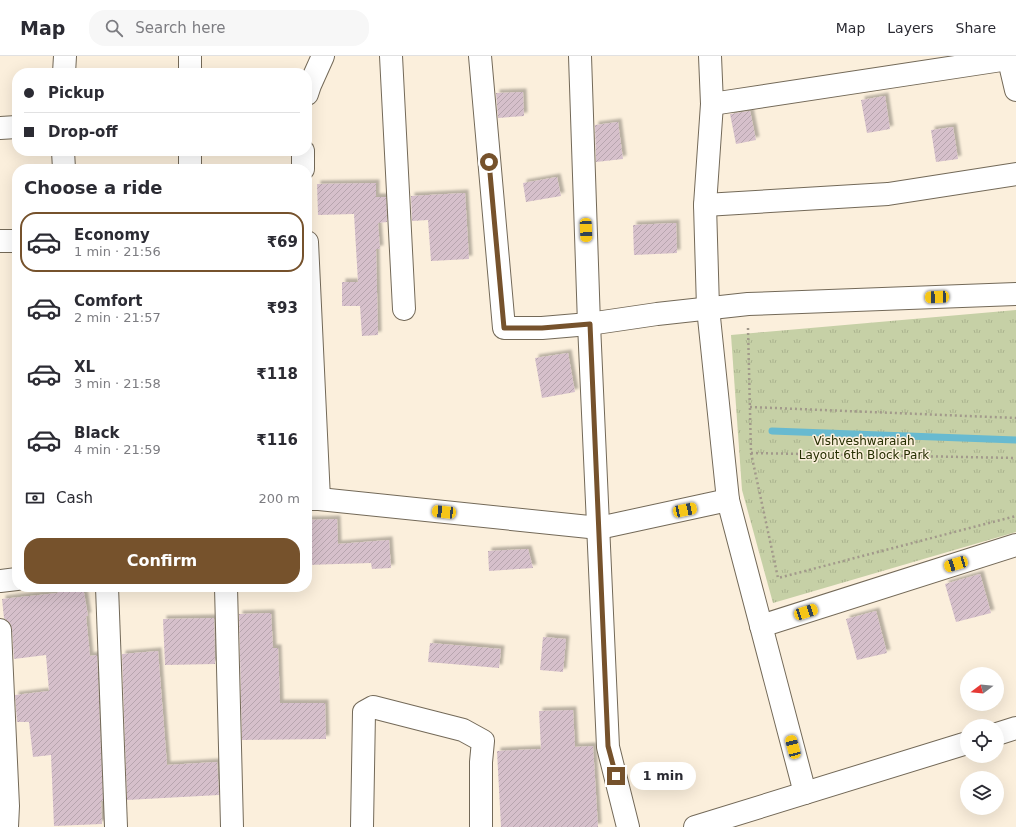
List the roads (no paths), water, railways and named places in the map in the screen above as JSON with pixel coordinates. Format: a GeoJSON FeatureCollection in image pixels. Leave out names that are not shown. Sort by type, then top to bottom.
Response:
{"type":"FeatureCollection","features":[{"type":"Feature","properties":{"kind":"street"},"geometry":{"type":"LineString","coordinates":[[64,68],[65,56]]}},
{"type":"Feature","properties":{"kind":"street"},"geometry":{"type":"LineString","coordinates":[[190,56],[190,68]]}},
{"type":"Feature","properties":{"kind":"street"},"geometry":{"type":"LineString","coordinates":[[312,80],[323,56]]}},
{"type":"Feature","properties":{"kind":"street"},"geometry":{"type":"LineString","coordinates":[[391,56],[404,309]]}},
{"type":"Feature","properties":{"kind":"street"},"geometry":{"type":"LineString","coordinates":[[480,56],[504,328],[542,328],[590,324],[657,314],[748,304],[1016,294]]}},
{"type":"Feature","properties":{"kind":"street"},"geometry":{"type":"LineString","coordinates":[[580,56],[608,746],[628,827]]}},
{"type":"Feature","properties":{"kind":"street"},"geometry":{"type":"LineString","coordinates":[[710,56],[712,104],[705,205],[708,308],[728,500],[805,793]]}},
{"type":"Feature","properties":{"kind":"street"},"geometry":{"type":"LineString","coordinates":[[712,104],[1008,58],[1016,90]]}},
{"type":"Feature","properties":{"kind":"street"},"geometry":{"type":"LineString","coordinates":[[0,128],[12,127]]}},
{"type":"Feature","properties":{"kind":"street"},"geometry":{"type":"LineString","coordinates":[[705,205],[888,194],[1016,174]]}},
{"type":"Feature","properties":{"kind":"street"},"geometry":{"type":"LineString","coordinates":[[0,241],[12,241]]}},
{"type":"Feature","properties":{"kind":"street"},"geometry":{"type":"LineString","coordinates":[[312,456],[313,499],[599,528],[728,500]]}},
{"type":"Feature","properties":{"kind":"street"},"geometry":{"type":"LineString","coordinates":[[761,626],[1016,545]]}},
{"type":"Feature","properties":{"kind":"street"},"geometry":{"type":"LineString","coordinates":[[0,581],[12,580]]}},
{"type":"Feature","properties":{"kind":"street"},"geometry":{"type":"LineString","coordinates":[[107,592],[116,827]]}},
{"type":"Feature","properties":{"kind":"street"},"geometry":{"type":"LineString","coordinates":[[226,592],[232,827]]}},
{"type":"Feature","properties":{"kind":"street"},"geometry":{"type":"LineString","coordinates":[[0,630],[8,806],[7,827]]}},
{"type":"Feature","properties":{"kind":"street"},"geometry":{"type":"LineString","coordinates":[[362,827],[364,712],[373,707],[463,730],[483,742],[480,762],[481,827]]}},
{"type":"Feature","properties":{"kind":"street"},"geometry":{"type":"LineString","coordinates":[[1004,732],[1016,728]]}},
{"type":"Feature","properties":{"kind":"street"},"geometry":{"type":"LineString","coordinates":[[695,827],[960,745]]}},
{"type":"Feature","properties":{"kind":"waterway"},"geometry":{"type":"LineString","coordinates":[[772,431],[1016,440]]}},
{"type":"Feature","properties":{"kind":"park label","name":"Vishveshwaraiah Layout 6th Block Park"},"geometry":{"type":"Point","coordinates":[864,448]}}]}
